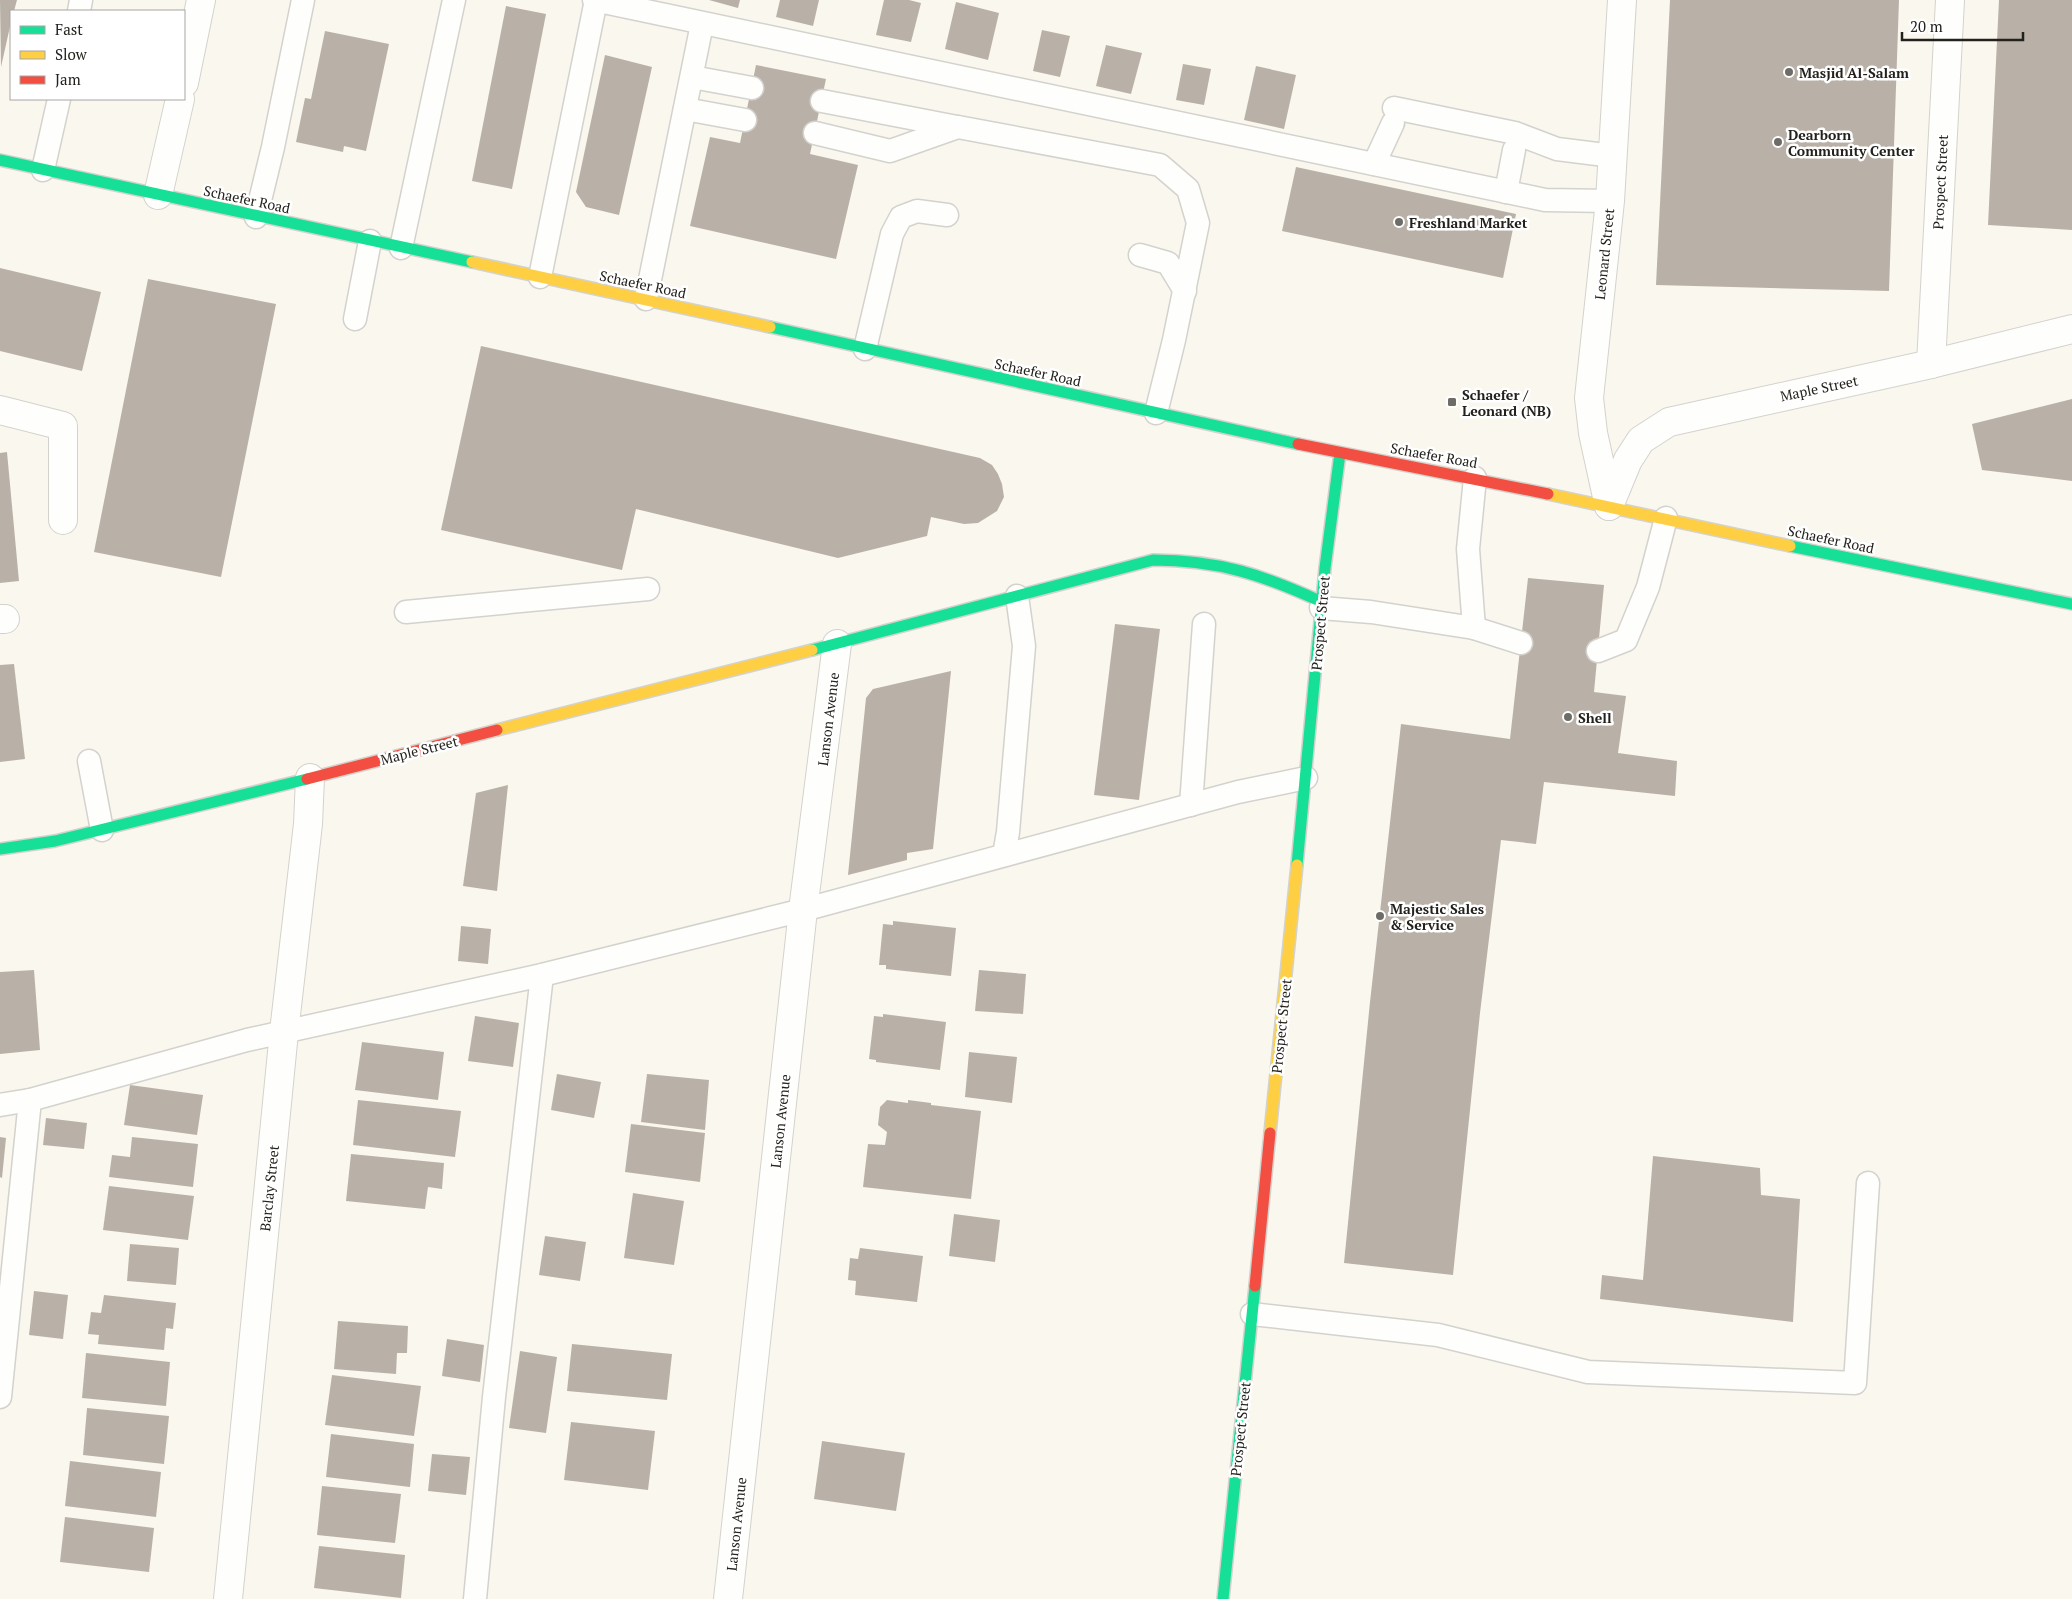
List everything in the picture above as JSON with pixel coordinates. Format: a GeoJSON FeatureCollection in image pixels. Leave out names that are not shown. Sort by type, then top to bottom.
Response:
{"type":"FeatureCollection","features":[{"type":"Feature","properties":{"kind":"street"},"geometry":{"type":"LineString","coordinates":[[185,78],[201,0]]}},
{"type":"Feature","properties":{"kind":"street","name":"Leonard Street"},"geometry":{"type":"LineString","coordinates":[[1609,506],[1593,433],[1589,398],[1610,201],[1622,0]]}},
{"type":"Feature","properties":{"kind":"street","name":"Prospect Street"},"geometry":{"type":"LineString","coordinates":[[1931,364],[1950,0]]}},
{"type":"Feature","properties":{"kind":"street"},"geometry":{"type":"LineString","coordinates":[[158,195],[180,100]]}},
{"type":"Feature","properties":{"kind":"street","name":"Schaefer Road"},"geometry":{"type":"LineString","coordinates":[[0,160],[540,278],[646,299],[1340,453],[1475,478],[1937,578],[2072,604]]}},
{"type":"Feature","properties":{"kind":"street","name":"Maple Street"},"geometry":{"type":"LineString","coordinates":[[1609,506],[1628,460],[1641,440],[1669,422],[1931,364],[2072,329]]}},
{"type":"Feature","properties":{"kind":"street"},"geometry":{"type":"LineString","coordinates":[[0,410],[63,426],[63,520]]}},
{"type":"Feature","properties":{"kind":"street","name":"Prospect Street"},"geometry":{"type":"LineString","coordinates":[[1223,1599],[1322,605],[1340,453]]}},
{"type":"Feature","properties":{"kind":"street","name":"Maple Street"},"geometry":{"type":"LineString","coordinates":[[0,849],[56,841],[310,778],[837,644],[1153,560],[1178,559],[1211,562],[1242,569],[1284,584],[1322,605]]}},
{"type":"Feature","properties":{"kind":"street","name":"Lanson Avenue"},"geometry":{"type":"LineString","coordinates":[[728,1599],[804,910],[837,644]]}},
{"type":"Feature","properties":{"kind":"street","name":"Barclay Street"},"geometry":{"type":"LineString","coordinates":[[228,1599],[284,1032],[308,824],[310,778]]}},
{"type":"Feature","properties":{"kind":"lane"},"geometry":{"type":"LineString","coordinates":[[256,216],[273,147],[303,0]]}},
{"type":"Feature","properties":{"kind":"lane"},"geometry":{"type":"LineString","coordinates":[[401,248],[454,0]]}},
{"type":"Feature","properties":{"kind":"lane"},"geometry":{"type":"LineString","coordinates":[[540,278],[595,0],[1545,200],[1610,201]]}},
{"type":"Feature","properties":{"kind":"lane"},"geometry":{"type":"LineString","coordinates":[[646,299],[702,24]]}},
{"type":"Feature","properties":{"kind":"lane"},"geometry":{"type":"LineString","coordinates":[[692,78],[752,88]]}},
{"type":"Feature","properties":{"kind":"lane"},"geometry":{"type":"LineString","coordinates":[[43,170],[59,100]]}},
{"type":"Feature","properties":{"kind":"lane"},"geometry":{"type":"LineString","coordinates":[[822,101],[1160,165],[1188,189],[1198,223],[1156,412]]}},
{"type":"Feature","properties":{"kind":"lane"},"geometry":{"type":"LineString","coordinates":[[684,109],[745,120]]}},
{"type":"Feature","properties":{"kind":"lane"},"geometry":{"type":"LineString","coordinates":[[1374,164],[1394,116],[1515,133],[1557,149],[1613,156]]}},
{"type":"Feature","properties":{"kind":"lane"},"geometry":{"type":"LineString","coordinates":[[815,133],[890,151],[958,127]]}},
{"type":"Feature","properties":{"kind":"lane"},"geometry":{"type":"LineString","coordinates":[[1506,192],[1514,150]]}},
{"type":"Feature","properties":{"kind":"lane"},"geometry":{"type":"LineString","coordinates":[[865,349],[892,234],[900,217],[917,211],[947,215]]}},
{"type":"Feature","properties":{"kind":"lane"},"geometry":{"type":"LineString","coordinates":[[355,319],[370,241]]}},
{"type":"Feature","properties":{"kind":"lane"},"geometry":{"type":"LineString","coordinates":[[1140,255],[1168,263],[1184,291]]}},
{"type":"Feature","properties":{"kind":"lane"},"geometry":{"type":"LineString","coordinates":[[1474,628],[1468,549],[1475,478]]}},
{"type":"Feature","properties":{"kind":"lane"},"geometry":{"type":"LineString","coordinates":[[1598,651],[1626,640],[1648,587],[1666,518]]}},
{"type":"Feature","properties":{"kind":"lane"},"geometry":{"type":"LineString","coordinates":[[406,612],[648,589]]}},
{"type":"Feature","properties":{"kind":"lane"},"geometry":{"type":"LineString","coordinates":[[1004,855],[1008,832],[1024,646],[1017,596]]}},
{"type":"Feature","properties":{"kind":"lane"},"geometry":{"type":"LineString","coordinates":[[1322,605],[1474,628],[1521,643]]}},
{"type":"Feature","properties":{"kind":"lane"},"geometry":{"type":"LineString","coordinates":[[1191,805],[1204,624]]}},
{"type":"Feature","properties":{"kind":"lane"},"geometry":{"type":"LineString","coordinates":[[89,761],[102,830]]}},
{"type":"Feature","properties":{"kind":"lane"},"geometry":{"type":"LineString","coordinates":[[0,1105],[30,1100],[284,1032],[542,975],[804,910],[1238,792],[1306,778]]}},
{"type":"Feature","properties":{"kind":"lane"},"geometry":{"type":"LineString","coordinates":[[475,1599],[494,1397],[542,975]]}},
{"type":"Feature","properties":{"kind":"lane"},"geometry":{"type":"LineString","coordinates":[[0,1396],[30,1100]]}},
{"type":"Feature","properties":{"kind":"lane"},"geometry":{"type":"LineString","coordinates":[[1252,1314],[1438,1335],[1588,1372],[1855,1383],[1868,1183]]}},
{"type":"Feature","properties":{"kind":"building"},"geometry":{"type":"Polygon","coordinates":[[[0,0],[17,0],[14,10],[10,10],[10,26],[1,67],[0,0]]]}},
{"type":"Feature","properties":{"kind":"building"},"geometry":{"type":"Polygon","coordinates":[[[709,0],[740,0],[738,8],[709,0]]]}},
{"type":"Feature","properties":{"kind":"building"},"geometry":{"type":"Polygon","coordinates":[[[780,0],[819,0],[813,26],[776,17],[780,0]]]}},
{"type":"Feature","properties":{"kind":"building"},"geometry":{"type":"Polygon","coordinates":[[[884,0],[909,0],[921,3],[911,42],[876,35],[884,0]]]}},
{"type":"Feature","properties":{"kind":"building","name":"Dearborn Community Center"},"geometry":{"type":"Polygon","coordinates":[[[1670,0],[1899,0],[1889,291],[1656,285],[1670,0]]]}},
{"type":"Feature","properties":{"kind":"building"},"geometry":{"type":"Polygon","coordinates":[[[1999,0],[2072,0],[2072,230],[1988,225],[1999,0]]]}},
{"type":"Feature","properties":{"kind":"building"},"geometry":{"type":"Polygon","coordinates":[[[956,2],[999,13],[988,60],[945,49],[956,2]]]}},
{"type":"Feature","properties":{"kind":"building"},"geometry":{"type":"Polygon","coordinates":[[[506,6],[546,14],[512,189],[472,181],[506,6]]]}},
{"type":"Feature","properties":{"kind":"building"},"geometry":{"type":"Polygon","coordinates":[[[1042,30],[1070,36],[1060,77],[1033,71],[1042,30]]]}},
{"type":"Feature","properties":{"kind":"building"},"geometry":{"type":"Polygon","coordinates":[[[325,31],[389,44],[366,151],[344,146],[343,152],[296,142],[305,98],[311,99],[325,31]]]}},
{"type":"Feature","properties":{"kind":"building"},"geometry":{"type":"Polygon","coordinates":[[[1106,45],[1142,53],[1131,94],[1096,86],[1106,45]]]}},
{"type":"Feature","properties":{"kind":"building"},"geometry":{"type":"Polygon","coordinates":[[[605,55],[652,67],[619,215],[586,207],[576,192],[605,55]]]}},
{"type":"Feature","properties":{"kind":"building"},"geometry":{"type":"Polygon","coordinates":[[[1183,64],[1211,69],[1204,105],[1176,100],[1183,64]]]}},
{"type":"Feature","properties":{"kind":"building"},"geometry":{"type":"Polygon","coordinates":[[[756,65],[826,79],[810,154],[858,165],[836,259],[690,226],[710,137],[740,143],[756,65]]]}},
{"type":"Feature","properties":{"kind":"building"},"geometry":{"type":"Polygon","coordinates":[[[1256,66],[1296,75],[1284,129],[1244,120],[1256,66]]]}},
{"type":"Feature","properties":{"kind":"building"},"geometry":{"type":"Polygon","coordinates":[[[1296,167],[1516,214],[1503,278],[1282,231],[1296,167]]]}},
{"type":"Feature","properties":{"kind":"building"},"geometry":{"type":"Polygon","coordinates":[[[0,268],[101,292],[82,371],[0,351],[0,268]]]}},
{"type":"Feature","properties":{"kind":"building"},"geometry":{"type":"Polygon","coordinates":[[[148,279],[276,304],[221,577],[94,552],[148,279]]]}},
{"type":"Feature","properties":{"kind":"building"},"geometry":{"type":"Polygon","coordinates":[[[481,346],[980,458],[992,465],[998,474],[1004,497],[997,511],[978,523],[964,524],[931,517],[927,536],[838,558],[636,509],[622,570],[441,530],[481,346]]]}},
{"type":"Feature","properties":{"kind":"building"},"geometry":{"type":"Polygon","coordinates":[[[2072,399],[2072,481],[1982,470],[1972,424],[2072,399]]]}},
{"type":"Feature","properties":{"kind":"building"},"geometry":{"type":"Polygon","coordinates":[[[7,452],[19,581],[0,583],[0,453],[7,452]]]}},
{"type":"Feature","properties":{"kind":"building"},"geometry":{"type":"Polygon","coordinates":[[[1528,578],[1604,585],[1594,692],[1626,696],[1618,753],[1677,761],[1675,796],[1544,782],[1536,844],[1501,840],[1480,1013],[1453,1275],[1344,1263],[1370,1002],[1401,724],[1510,739],[1528,578]]]}},
{"type":"Feature","properties":{"kind":"building"},"geometry":{"type":"Polygon","coordinates":[[[1115,624],[1160,629],[1139,800],[1094,795],[1115,624]]]}},
{"type":"Feature","properties":{"kind":"building"},"geometry":{"type":"Polygon","coordinates":[[[14,664],[25,759],[0,762],[0,665],[14,664]]]}},
{"type":"Feature","properties":{"kind":"building"},"geometry":{"type":"Polygon","coordinates":[[[951,671],[933,849],[907,853],[907,860],[848,875],[866,698],[873,689],[951,671]]]}},
{"type":"Feature","properties":{"kind":"building"},"geometry":{"type":"Polygon","coordinates":[[[508,785],[497,891],[463,886],[476,793],[508,785]]]}},
{"type":"Feature","properties":{"kind":"building"},"geometry":{"type":"Polygon","coordinates":[[[893,921],[956,928],[951,976],[886,969],[886,965],[879,965],[883,924],[893,925],[893,921]]]}},
{"type":"Feature","properties":{"kind":"building"},"geometry":{"type":"Polygon","coordinates":[[[461,926],[491,929],[488,964],[458,961],[461,926]]]}},
{"type":"Feature","properties":{"kind":"building"},"geometry":{"type":"Polygon","coordinates":[[[34,970],[40,1050],[0,1054],[0,972],[34,970]]]}},
{"type":"Feature","properties":{"kind":"building"},"geometry":{"type":"Polygon","coordinates":[[[979,970],[1026,974],[1023,1014],[975,1011],[979,970]]]}},
{"type":"Feature","properties":{"kind":"building"},"geometry":{"type":"Polygon","coordinates":[[[883,1014],[946,1022],[940,1070],[876,1062],[876,1060],[869,1059],[874,1016],[883,1017],[883,1014]]]}},
{"type":"Feature","properties":{"kind":"building"},"geometry":{"type":"Polygon","coordinates":[[[475,1016],[519,1023],[513,1067],[468,1061],[475,1016]]]}},
{"type":"Feature","properties":{"kind":"building"},"geometry":{"type":"Polygon","coordinates":[[[362,1042],[444,1052],[438,1100],[355,1090],[362,1042]]]}},
{"type":"Feature","properties":{"kind":"building"},"geometry":{"type":"Polygon","coordinates":[[[969,1052],[1017,1057],[1012,1103],[965,1097],[969,1052]]]}},
{"type":"Feature","properties":{"kind":"building"},"geometry":{"type":"Polygon","coordinates":[[[557,1074],[601,1082],[594,1118],[551,1110],[557,1074]]]}},
{"type":"Feature","properties":{"kind":"building"},"geometry":{"type":"Polygon","coordinates":[[[647,1074],[709,1080],[705,1130],[641,1122],[647,1074]]]}},
{"type":"Feature","properties":{"kind":"building"},"geometry":{"type":"Polygon","coordinates":[[[130,1085],[203,1095],[197,1135],[124,1125],[130,1085]]]}},
{"type":"Feature","properties":{"kind":"building"},"geometry":{"type":"Polygon","coordinates":[[[358,1100],[461,1111],[455,1157],[353,1145],[358,1100]]]}},
{"type":"Feature","properties":{"kind":"building"},"geometry":{"type":"Polygon","coordinates":[[[887,1100],[908,1103],[908,1100],[931,1103],[931,1105],[981,1111],[971,1199],[863,1187],[868,1144],[885,1145],[887,1132],[878,1125],[880,1107],[887,1100]]]}},
{"type":"Feature","properties":{"kind":"building"},"geometry":{"type":"Polygon","coordinates":[[[46,1118],[87,1123],[84,1149],[43,1145],[46,1118]]]}},
{"type":"Feature","properties":{"kind":"building"},"geometry":{"type":"Polygon","coordinates":[[[631,1124],[705,1133],[700,1182],[625,1172],[631,1124]]]}},
{"type":"Feature","properties":{"kind":"building"},"geometry":{"type":"Polygon","coordinates":[[[0,1137],[6,1138],[2,1178],[0,1177],[0,1137]]]}},
{"type":"Feature","properties":{"kind":"building"},"geometry":{"type":"Polygon","coordinates":[[[132,1137],[198,1144],[193,1187],[109,1177],[112,1155],[130,1157],[132,1137]]]}},
{"type":"Feature","properties":{"kind":"building"},"geometry":{"type":"Polygon","coordinates":[[[351,1154],[444,1163],[442,1189],[428,1187],[425,1209],[346,1201],[351,1154]]]}},
{"type":"Feature","properties":{"kind":"building"},"geometry":{"type":"Polygon","coordinates":[[[1653,1156],[1760,1168],[1761,1195],[1800,1199],[1793,1322],[1600,1299],[1602,1275],[1643,1280],[1653,1156]]]}},
{"type":"Feature","properties":{"kind":"building"},"geometry":{"type":"Polygon","coordinates":[[[109,1186],[194,1196],[188,1240],[103,1230],[109,1186]]]}},
{"type":"Feature","properties":{"kind":"building"},"geometry":{"type":"Polygon","coordinates":[[[633,1193],[684,1201],[674,1265],[624,1258],[633,1193]]]}},
{"type":"Feature","properties":{"kind":"building"},"geometry":{"type":"Polygon","coordinates":[[[954,1214],[1000,1220],[995,1262],[949,1256],[954,1214]]]}},
{"type":"Feature","properties":{"kind":"building"},"geometry":{"type":"Polygon","coordinates":[[[545,1236],[586,1242],[580,1281],[539,1275],[545,1236]]]}},
{"type":"Feature","properties":{"kind":"building"},"geometry":{"type":"Polygon","coordinates":[[[130,1244],[179,1248],[176,1285],[127,1281],[130,1244]]]}},
{"type":"Feature","properties":{"kind":"building"},"geometry":{"type":"Polygon","coordinates":[[[860,1248],[923,1256],[917,1302],[855,1295],[856,1281],[848,1280],[850,1258],[858,1259],[860,1248]]]}},
{"type":"Feature","properties":{"kind":"building"},"geometry":{"type":"Polygon","coordinates":[[[34,1291],[68,1295],[63,1339],[29,1335],[34,1291]]]}},
{"type":"Feature","properties":{"kind":"building"},"geometry":{"type":"Polygon","coordinates":[[[104,1295],[176,1303],[173,1329],[166,1328],[164,1350],[98,1344],[99,1335],[88,1334],[91,1312],[101,1313],[104,1295]]]}},
{"type":"Feature","properties":{"kind":"building"},"geometry":{"type":"Polygon","coordinates":[[[338,1321],[408,1326],[407,1353],[397,1353],[396,1374],[334,1369],[338,1321]]]}},
{"type":"Feature","properties":{"kind":"building"},"geometry":{"type":"Polygon","coordinates":[[[447,1339],[484,1345],[480,1382],[442,1376],[447,1339]]]}},
{"type":"Feature","properties":{"kind":"building"},"geometry":{"type":"Polygon","coordinates":[[[572,1344],[672,1354],[667,1400],[567,1391],[572,1344]]]}},
{"type":"Feature","properties":{"kind":"building"},"geometry":{"type":"Polygon","coordinates":[[[520,1351],[557,1357],[546,1433],[509,1428],[520,1351]]]}},
{"type":"Feature","properties":{"kind":"building"},"geometry":{"type":"Polygon","coordinates":[[[86,1353],[170,1362],[166,1406],[82,1398],[86,1353]]]}},
{"type":"Feature","properties":{"kind":"building"},"geometry":{"type":"Polygon","coordinates":[[[332,1375],[421,1386],[414,1436],[325,1425],[332,1375]]]}},
{"type":"Feature","properties":{"kind":"building"},"geometry":{"type":"Polygon","coordinates":[[[87,1408],[169,1416],[164,1464],[83,1455],[87,1408]]]}},
{"type":"Feature","properties":{"kind":"building"},"geometry":{"type":"Polygon","coordinates":[[[571,1422],[655,1431],[648,1490],[564,1480],[571,1422]]]}},
{"type":"Feature","properties":{"kind":"building"},"geometry":{"type":"Polygon","coordinates":[[[331,1434],[414,1444],[410,1487],[326,1477],[331,1434]]]}},
{"type":"Feature","properties":{"kind":"building"},"geometry":{"type":"Polygon","coordinates":[[[822,1441],[905,1453],[896,1511],[814,1499],[822,1441]]]}},
{"type":"Feature","properties":{"kind":"building"},"geometry":{"type":"Polygon","coordinates":[[[432,1454],[470,1457],[466,1495],[428,1491],[432,1454]]]}},
{"type":"Feature","properties":{"kind":"building"},"geometry":{"type":"Polygon","coordinates":[[[70,1461],[161,1472],[156,1517],[65,1506],[70,1461]]]}},
{"type":"Feature","properties":{"kind":"building"},"geometry":{"type":"Polygon","coordinates":[[[322,1486],[401,1494],[395,1543],[317,1535],[322,1486]]]}},
{"type":"Feature","properties":{"kind":"building"},"geometry":{"type":"Polygon","coordinates":[[[65,1517],[154,1528],[149,1572],[60,1562],[65,1517]]]}},
{"type":"Feature","properties":{"kind":"building"},"geometry":{"type":"Polygon","coordinates":[[[319,1546],[405,1555],[401,1598],[314,1588],[319,1546]]]}},
{"type":"Feature","properties":{"kind":"traffic: fast"},"geometry":{"type":"LineString","coordinates":[[0,160],[472,262]]}},
{"type":"Feature","properties":{"kind":"traffic: fast"},"geometry":{"type":"LineString","coordinates":[[770,327],[1298,444]]}},
{"type":"Feature","properties":{"kind":"traffic: fast"},"geometry":{"type":"LineString","coordinates":[[1297,865],[1325,568],[1340,453]]}},
{"type":"Feature","properties":{"kind":"traffic: fast"},"geometry":{"type":"LineString","coordinates":[[1790,546],[2072,604]]}},
{"type":"Feature","properties":{"kind":"traffic: fast"},"geometry":{"type":"LineString","coordinates":[[812,650],[1153,560],[1220,566],[1280,584],[1322,602]]}},
{"type":"Feature","properties":{"kind":"traffic: fast"},"geometry":{"type":"LineString","coordinates":[[0,849],[55,841],[307,779]]}},
{"type":"Feature","properties":{"kind":"traffic: fast"},"geometry":{"type":"LineString","coordinates":[[1223,1599],[1255,1286]]}},
{"type":"Feature","properties":{"kind":"traffic: slow"},"geometry":{"type":"LineString","coordinates":[[472,262],[770,327]]}},
{"type":"Feature","properties":{"kind":"traffic: slow"},"geometry":{"type":"LineString","coordinates":[[1548,494],[1790,546]]}},
{"type":"Feature","properties":{"kind":"traffic: slow"},"geometry":{"type":"LineString","coordinates":[[497,730],[812,650]]}},
{"type":"Feature","properties":{"kind":"traffic: slow"},"geometry":{"type":"LineString","coordinates":[[1270,1133],[1297,865]]}},
{"type":"Feature","properties":{"kind":"traffic: jam"},"geometry":{"type":"LineString","coordinates":[[1298,444],[1548,494]]}},
{"type":"Feature","properties":{"kind":"traffic: jam"},"geometry":{"type":"LineString","coordinates":[[307,779],[497,730]]}},
{"type":"Feature","properties":{"kind":"traffic: jam"},"geometry":{"type":"LineString","coordinates":[[1255,1286],[1270,1133]]}},
{"type":"Feature","properties":{"kind":"place","name":"Masjid Al-Salam"},"geometry":{"type":"Point","coordinates":[1789,72]}},
{"type":"Feature","properties":{"kind":"place","name":"Dearborn Community Center"},"geometry":{"type":"Point","coordinates":[1778,142]}},
{"type":"Feature","properties":{"kind":"place","name":"Freshland Market"},"geometry":{"type":"Point","coordinates":[1399,222]}},
{"type":"Feature","properties":{"kind":"place","name":"Schaefer / Leonard (NB)"},"geometry":{"type":"Point","coordinates":[1452,402]}},
{"type":"Feature","properties":{"kind":"place","name":"Shell"},"geometry":{"type":"Point","coordinates":[1568,717]}},
{"type":"Feature","properties":{"kind":"place","name":"Majestic Sales & Service"},"geometry":{"type":"Point","coordinates":[1380,916]}}]}
